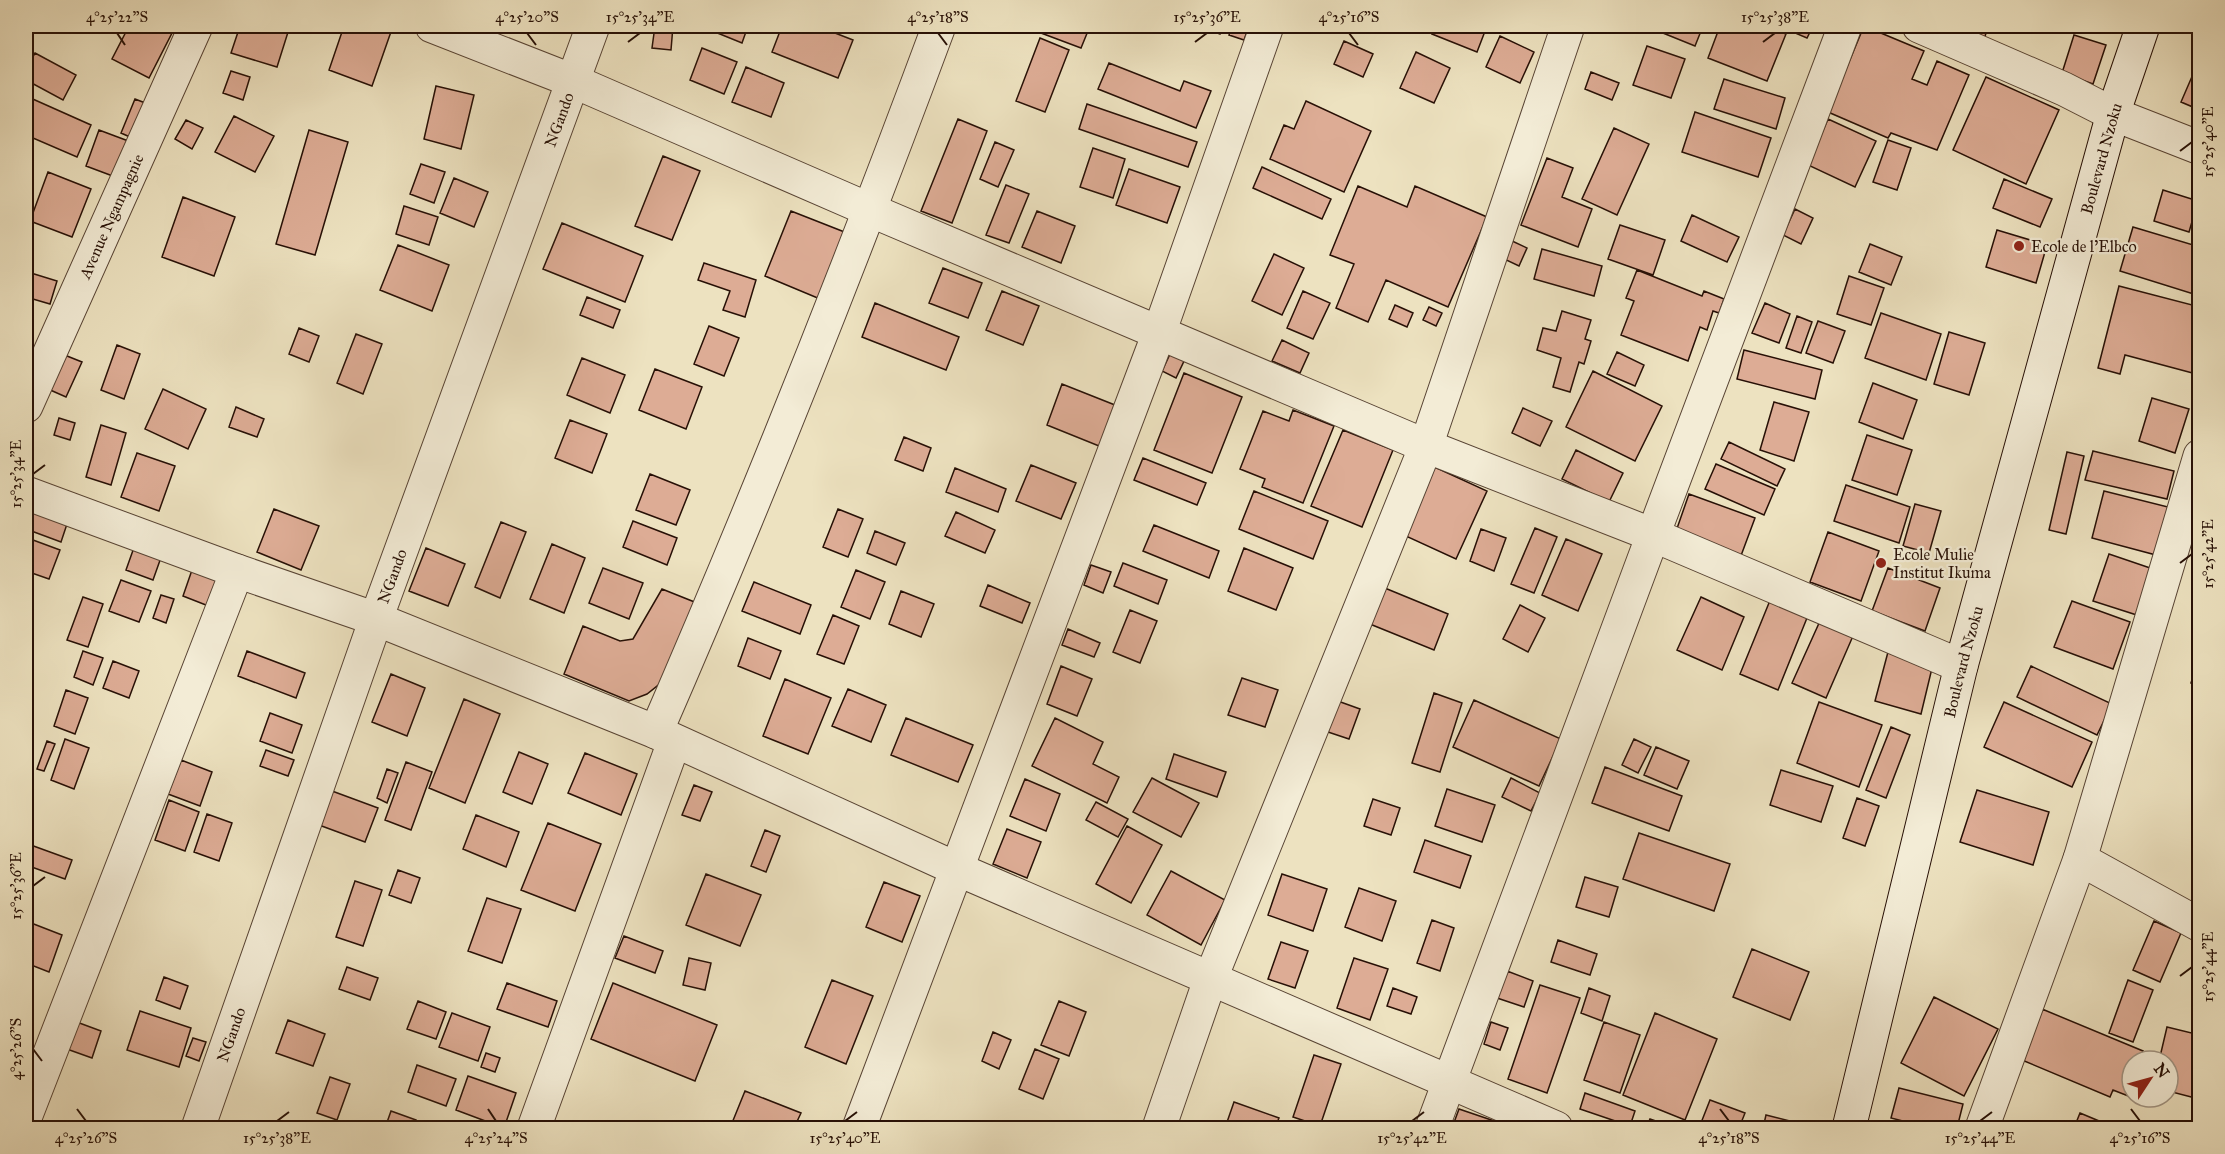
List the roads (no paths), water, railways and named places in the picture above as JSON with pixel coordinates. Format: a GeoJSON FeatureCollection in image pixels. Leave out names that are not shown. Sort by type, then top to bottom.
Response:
{"type":"FeatureCollection","features":[{"type":"Feature","properties":{"kind":"street","name":"Avenue Ngampagnie"},"geometry":{"type":"LineString","coordinates":[[26,406],[196,26]]}},
{"type":"Feature","properties":{"kind":"street"},"geometry":{"type":"LineString","coordinates":[[432,26],[573,81],[1426,446],[1653,535],[1961,666]]}},
{"type":"Feature","properties":{"kind":"street","name":"NGando"},"geometry":{"type":"LineString","coordinates":[[198,1128],[376,619],[593,26]]}},
{"type":"Feature","properties":{"kind":"street"},"geometry":{"type":"LineString","coordinates":[[534,1128],[697,637],[870,210],[939,26]]}},
{"type":"Feature","properties":{"kind":"street"},"geometry":{"type":"LineString","coordinates":[[859,1128],[1159,333],[1267,26]]}},
{"type":"Feature","properties":{"kind":"street"},"geometry":{"type":"LineString","coordinates":[[1159,1128],[1210,980],[1426,446],[1568,26]]}},
{"type":"Feature","properties":{"kind":"street"},"geometry":{"type":"LineString","coordinates":[[1432,1128],[1845,26]]}},
{"type":"Feature","properties":{"kind":"street"},"geometry":{"type":"LineString","coordinates":[[1919,26],[2064,89],[2114,114],[2199,148]]}},
{"type":"Feature","properties":{"kind":"street","name":"Boulevard Nzoku"},"geometry":{"type":"LineString","coordinates":[[1851,1128],[1961,666],[2114,114],[2143,26]]}},
{"type":"Feature","properties":{"kind":"street"},"geometry":{"type":"LineString","coordinates":[[1982,1128],[2080,859],[2199,456]]}},
{"type":"Feature","properties":{"kind":"street"},"geometry":{"type":"LineString","coordinates":[[26,493],[237,571],[376,619],[665,737],[957,869],[1556,1128]]}},
{"type":"Feature","properties":{"kind":"street"},"geometry":{"type":"LineString","coordinates":[[26,1115],[237,571]]}},
{"type":"Feature","properties":{"kind":"street"},"geometry":{"type":"LineString","coordinates":[[2080,859],[2199,925]]}},
{"type":"Feature","properties":{"kind":"place","name":"Ecole de l'Elbco"},"geometry":{"type":"Point","coordinates":[2019,246]}},
{"type":"Feature","properties":{"kind":"place","name":"Ecole Mulie Institut Ikuma"},"geometry":{"type":"Point","coordinates":[1881,563]}}]}
